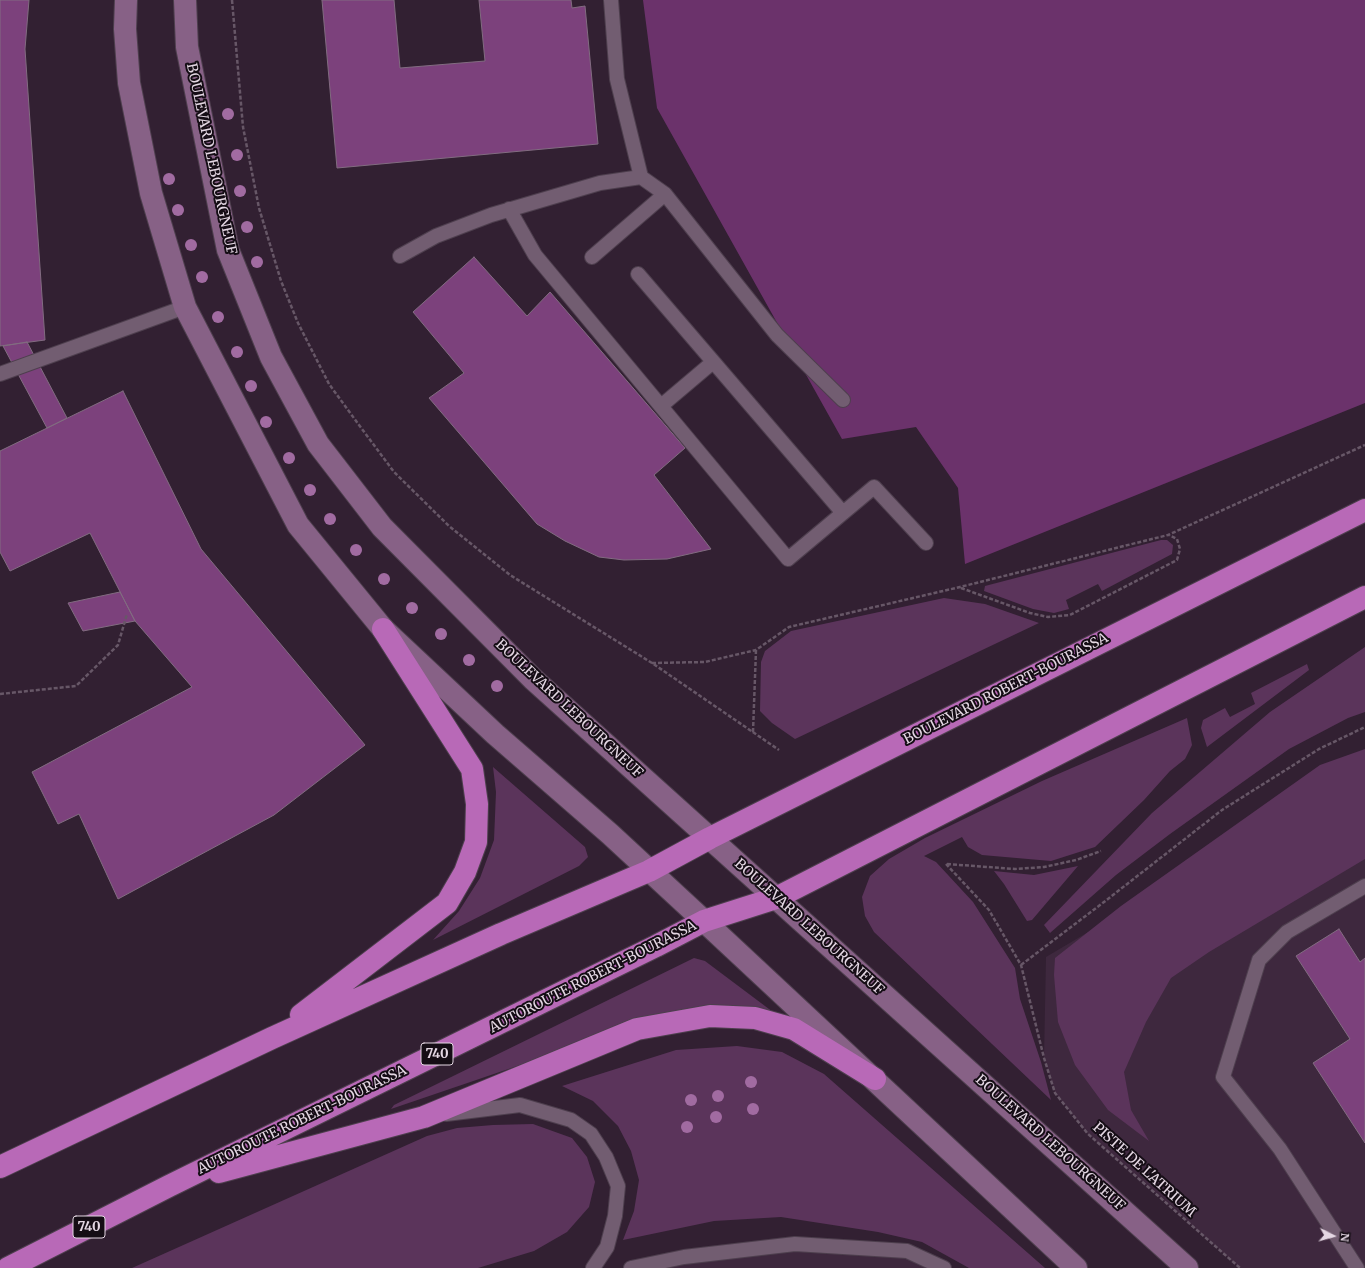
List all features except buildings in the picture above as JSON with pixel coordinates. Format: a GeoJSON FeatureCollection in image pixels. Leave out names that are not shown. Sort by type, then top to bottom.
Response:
{"type":"FeatureCollection","features":[{"type":"Feature","properties":{"kind":"highway","name":"BOULEVARD ROBERT-BOURASSA"},"geometry":{"type":"LineString","coordinates":[[649,871],[710,838],[1365,510]]}},
{"type":"Feature","properties":{"kind":"highway"},"geometry":{"type":"LineString","coordinates":[[704,921],[776,898],[1365,598]]}},
{"type":"Feature","properties":{"kind":"highway"},"geometry":{"type":"LineString","coordinates":[[272,1038],[447,903],[465,872],[476,842],[477,804],[472,769],[383,629]]}},
{"type":"Feature","properties":{"kind":"highway"},"geometry":{"type":"LineString","coordinates":[[0,1167],[272,1038],[501,934],[649,871]]}},
{"type":"Feature","properties":{"kind":"highway","name":"AUTOROUTE ROBERT-BOURASSA"},"geometry":{"type":"LineString","coordinates":[[8,1268],[169,1186],[704,921]]}},
{"type":"Feature","properties":{"kind":"highway"},"geometry":{"type":"LineString","coordinates":[[169,1186],[424,1117],[637,1030],[710,1016],[755,1018],[794,1029],[875,1079]]}},
{"type":"Feature","properties":{"kind":"main road"},"geometry":{"type":"LineString","coordinates":[[126,0],[125,29],[129,83],[151,193],[185,307],[298,525],[383,629],[495,734],[704,921],[1076,1268]]}},
{"type":"Feature","properties":{"kind":"main road","name":"BOULEVARD LEBOURGNEUF"},"geometry":{"type":"LineString","coordinates":[[185,0],[187,47],[228,250],[271,357],[318,444],[382,527],[533,680],[1187,1268]]}},
{"type":"Feature","properties":{"kind":"lane"},"geometry":{"type":"LineString","coordinates":[[611,0],[617,78],[641,177],[665,194],[777,335],[843,400]]}},
{"type":"Feature","properties":{"kind":"lane"},"geometry":{"type":"LineString","coordinates":[[400,256],[436,236],[509,209],[600,183],[641,177]]}},
{"type":"Feature","properties":{"kind":"lane"},"geometry":{"type":"LineString","coordinates":[[592,257],[665,194]]}},
{"type":"Feature","properties":{"kind":"lane"},"geometry":{"type":"LineString","coordinates":[[509,209],[535,255],[788,559],[874,487],[926,543]]}},
{"type":"Feature","properties":{"kind":"lane"},"geometry":{"type":"LineString","coordinates":[[638,274],[843,513]]}},
{"type":"Feature","properties":{"kind":"lane"},"geometry":{"type":"LineString","coordinates":[[0,374],[185,307]]}},
{"type":"Feature","properties":{"kind":"lane"},"geometry":{"type":"LineString","coordinates":[[661,406],[713,362]]}},
{"type":"Feature","properties":{"kind":"lane"},"geometry":{"type":"LineString","coordinates":[[1357,1268],[1280,1149],[1223,1077],[1260,960],[1287,932],[1365,886]]}},
{"type":"Feature","properties":{"kind":"lane"},"geometry":{"type":"LineString","coordinates":[[424,1117],[520,1105],[571,1120],[591,1134],[606,1157],[618,1186],[615,1216],[606,1247],[593,1268]]}},
{"type":"Feature","properties":{"kind":"lane"},"geometry":{"type":"LineString","coordinates":[[631,1268],[684,1257],[795,1244],[907,1251],[944,1268]]}},
{"type":"Feature","properties":{"kind":"path"},"geometry":{"type":"LineString","coordinates":[[232,0],[243,127],[259,208],[281,281],[298,323],[329,384],[394,472],[449,526],[510,575],[652,662],[779,750]]}},
{"type":"Feature","properties":{"kind":"path"},"geometry":{"type":"LineString","coordinates":[[652,662],[705,662],[756,650],[788,627],[960,587],[1168,535],[1231,508],[1365,445]]}},
{"type":"Feature","properties":{"kind":"path"},"geometry":{"type":"LineString","coordinates":[[960,587],[1030,613],[1048,617],[1070,615],[1177,560],[1180,549],[1177,539],[1168,535]]}},
{"type":"Feature","properties":{"kind":"path"},"geometry":{"type":"LineString","coordinates":[[0,694],[76,686],[118,645],[127,614]]}},
{"type":"Feature","properties":{"kind":"path"},"geometry":{"type":"LineString","coordinates":[[753,732],[756,650]]}},
{"type":"Feature","properties":{"kind":"path"},"geometry":{"type":"LineString","coordinates":[[1021,965],[1222,810],[1319,749],[1365,728]]}},
{"type":"Feature","properties":{"kind":"path","name":"PISTE DE L'ATRIUM"},"geometry":{"type":"LineString","coordinates":[[1101,851],[1076,860],[1044,867],[1015,870],[946,864],[989,910],[1021,965],[1044,1058],[1055,1093],[1088,1134],[1240,1268]]}},
{"type":"Feature","properties":{"kind":"shaded area"},"geometry":{"type":"Polygon","coordinates":[[[643,0],[1365,0],[1365,403],[965,564],[958,488],[916,427],[842,439],[657,108],[643,0]]]}},
{"type":"Feature","properties":{"kind":"shaded area"},"geometry":{"type":"Polygon","coordinates":[[[1161,540],[1167,540],[1173,545],[1172,554],[1102,591],[1098,584],[1066,600],[1069,609],[1054,613],[1033,609],[984,591],[985,586],[1161,540]]]}},
{"type":"Feature","properties":{"kind":"shaded area"},"geometry":{"type":"Polygon","coordinates":[[[944,598],[985,604],[1039,623],[795,739],[772,723],[760,711],[761,662],[765,651],[791,631],[944,598]]]}},
{"type":"Feature","properties":{"kind":"shaded area"},"geometry":{"type":"Polygon","coordinates":[[[1365,647],[1365,712],[1348,718],[1289,749],[1170,834],[1116,875],[1050,933],[1044,925],[1152,813],[1270,712],[1365,647]]]}},
{"type":"Feature","properties":{"kind":"shaded area"},"geometry":{"type":"Polygon","coordinates":[[[1307,664],[1309,670],[1207,747],[1201,728],[1203,720],[1225,708],[1230,717],[1255,704],[1251,693],[1307,664]]]}},
{"type":"Feature","properties":{"kind":"shaded area"},"geometry":{"type":"Polygon","coordinates":[[[1187,718],[1192,745],[1185,759],[1170,771],[1144,800],[1095,847],[1051,861],[982,855],[968,847],[962,837],[924,856],[936,862],[973,902],[1015,968],[1020,999],[1041,1062],[1051,1100],[874,932],[865,916],[862,897],[870,876],[889,859],[925,838],[1042,781],[1187,718]]]}},
{"type":"Feature","properties":{"kind":"shaded area"},"geometry":{"type":"Polygon","coordinates":[[[1365,749],[1365,859],[1209,952],[1171,978],[1146,1022],[1124,1072],[1131,1110],[1149,1141],[1108,1110],[1075,1065],[1058,1022],[1054,975],[1055,958],[1121,906],[1320,765],[1365,749]]]}},
{"type":"Feature","properties":{"kind":"shaded area"},"geometry":{"type":"Polygon","coordinates":[[[493,767],[585,847],[588,857],[579,866],[433,940],[459,911],[480,878],[494,840],[496,792],[493,767]]]}},
{"type":"Feature","properties":{"kind":"shaded area"},"geometry":{"type":"Polygon","coordinates":[[[1365,768],[1365,1268],[1240,1268],[1088,1134],[1055,1093],[1044,1058],[1046,957],[1365,768]]]}},
{"type":"Feature","properties":{"kind":"shaded area"},"geometry":{"type":"Polygon","coordinates":[[[1078,866],[1032,920],[1027,921],[994,871],[1034,875],[1078,866]]]}},
{"type":"Feature","properties":{"kind":"shaded area"},"geometry":{"type":"Polygon","coordinates":[[[694,958],[705,961],[789,1024],[752,1015],[532,1061],[391,1109],[394,1105],[694,958]]]}},
{"type":"Feature","properties":{"kind":"shaded area"},"geometry":{"type":"Polygon","coordinates":[[[737,1046],[782,1052],[824,1074],[1045,1268],[969,1268],[922,1242],[878,1232],[781,1217],[714,1221],[623,1240],[634,1211],[639,1180],[631,1151],[618,1126],[593,1101],[562,1086],[676,1050],[737,1046]]]}},
{"type":"Feature","properties":{"kind":"shaded area"},"geometry":{"type":"Polygon","coordinates":[[[533,1124],[572,1138],[587,1157],[595,1182],[589,1207],[567,1232],[534,1251],[478,1268],[132,1268],[427,1136],[457,1128],[533,1124]]]}},
{"type":"Feature","properties":{"kind":"shaded area"},"geometry":{"type":"Polygon","coordinates":[[[795,1244],[907,1251],[944,1268],[631,1268],[795,1244]]]}}]}
